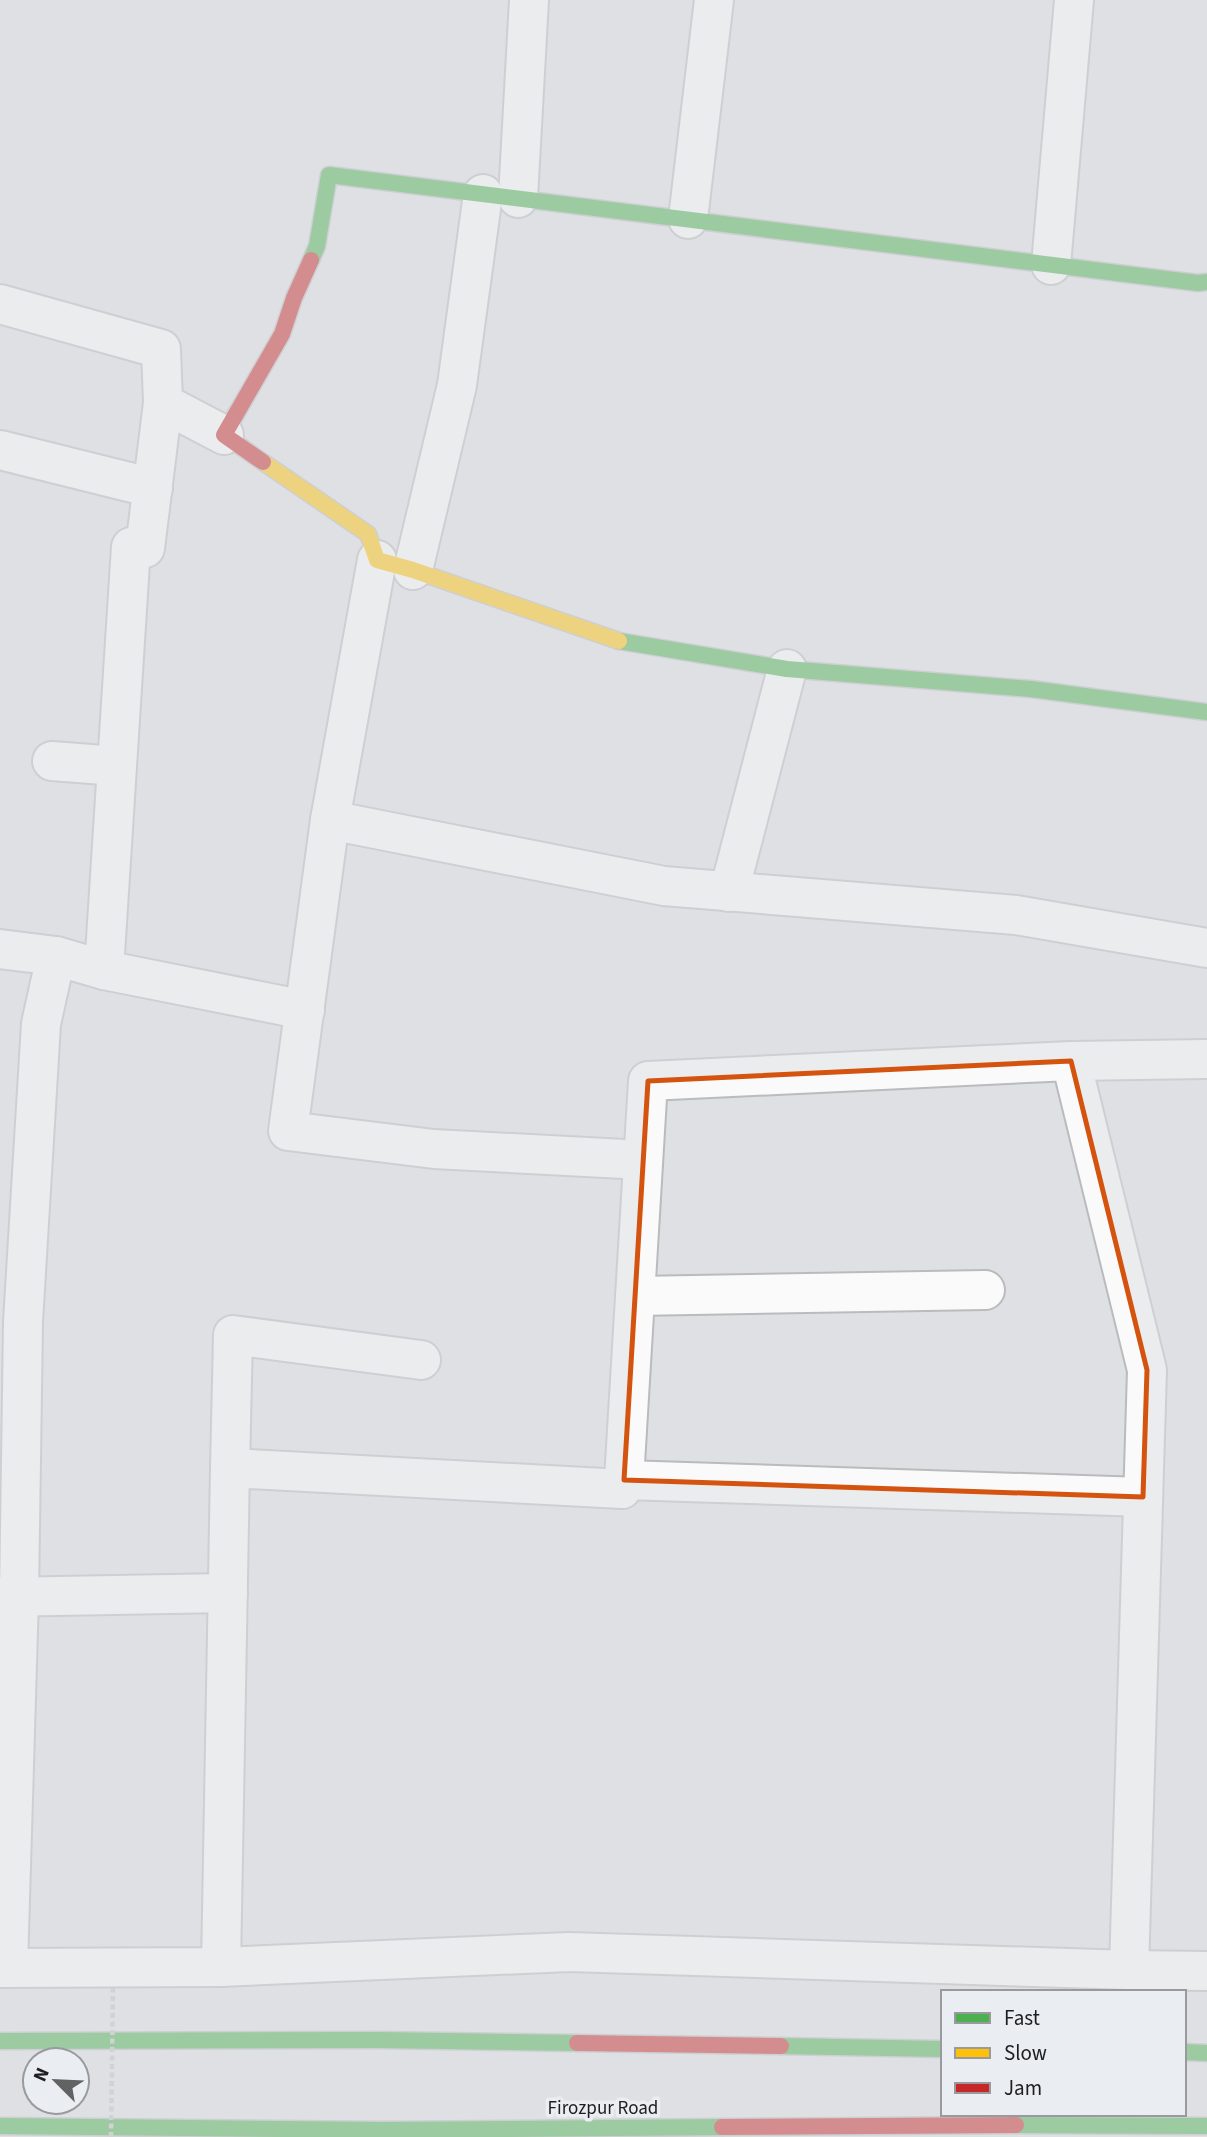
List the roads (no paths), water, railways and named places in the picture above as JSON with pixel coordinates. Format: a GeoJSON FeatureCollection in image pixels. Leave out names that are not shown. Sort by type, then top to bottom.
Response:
{"type":"FeatureCollection","features":[{"type":"Feature","properties":{"kind":"main road"},"geometry":{"type":"LineString","coordinates":[[1207,282],[329,175],[317,246],[294,298],[282,334],[224,435],[368,534],[377,560],[613,640],[787,669],[1031,689],[1207,712]]}},
{"type":"Feature","properties":{"kind":"main road"},"geometry":{"type":"LineString","coordinates":[[0,2041],[378,2039],[941,2049]]}},
{"type":"Feature","properties":{"kind":"main road"},"geometry":{"type":"LineString","coordinates":[[1186,2052],[1207,2053]]}},
{"type":"Feature","properties":{"kind":"main road","name":"Firozpur Road"},"geometry":{"type":"LineString","coordinates":[[0,2126],[383,2130],[1099,2124],[1207,2126]]}},
{"type":"Feature","properties":{"kind":"street"},"geometry":{"type":"LineString","coordinates":[[413,570],[501,196],[529,0]]}},
{"type":"Feature","properties":{"kind":"street"},"geometry":{"type":"LineString","coordinates":[[688,219],[714,0]]}},
{"type":"Feature","properties":{"kind":"street"},"geometry":{"type":"LineString","coordinates":[[1051,265],[1074,0]]}},
{"type":"Feature","properties":{"kind":"street"},"geometry":{"type":"LineString","coordinates":[[0,304],[161,349],[163,403],[145,548],[131,547],[104,970]]}},
{"type":"Feature","properties":{"kind":"street"},"geometry":{"type":"LineString","coordinates":[[163,403],[224,435]]}},
{"type":"Feature","properties":{"kind":"street"},"geometry":{"type":"LineString","coordinates":[[0,450],[153,488]]}},
{"type":"Feature","properties":{"kind":"street"},"geometry":{"type":"LineString","coordinates":[[377,560],[330,820],[288,1131],[434,1149],[643,1160]]}},
{"type":"Feature","properties":{"kind":"street"},"geometry":{"type":"LineString","coordinates":[[729,892],[787,669]]}},
{"type":"Feature","properties":{"kind":"street"},"geometry":{"type":"LineString","coordinates":[[52,761],[117,766]]}},
{"type":"Feature","properties":{"kind":"street"},"geometry":{"type":"LineString","coordinates":[[330,820],[664,886],[1016,915],[1207,948]]}},
{"type":"Feature","properties":{"kind":"street"},"geometry":{"type":"LineString","coordinates":[[0,948],[55,956],[104,970],[305,1010]]}},
{"type":"Feature","properties":{"kind":"street"},"geometry":{"type":"LineString","coordinates":[[55,956],[41,1024],[9,1597],[4,1967],[221,1966],[569,1952],[1207,1971]]}},
{"type":"Feature","properties":{"kind":"street"},"geometry":{"type":"LineString","coordinates":[[230,1468],[622,1489],[648,1081],[1071,1061],[1207,1059]]}},
{"type":"Feature","properties":{"kind":"street"},"geometry":{"type":"LineString","coordinates":[[1071,1061],[1147,1370],[1129,1970]]}},
{"type":"Feature","properties":{"kind":"street"},"geometry":{"type":"LineString","coordinates":[[635,1296],[985,1290]]}},
{"type":"Feature","properties":{"kind":"street"},"geometry":{"type":"LineString","coordinates":[[221,1966],[233,1335],[421,1360]]}},
{"type":"Feature","properties":{"kind":"street"},"geometry":{"type":"LineString","coordinates":[[624,1480],[1143,1497]]}},
{"type":"Feature","properties":{"kind":"street"},"geometry":{"type":"LineString","coordinates":[[9,1597],[228,1593]]}}]}
